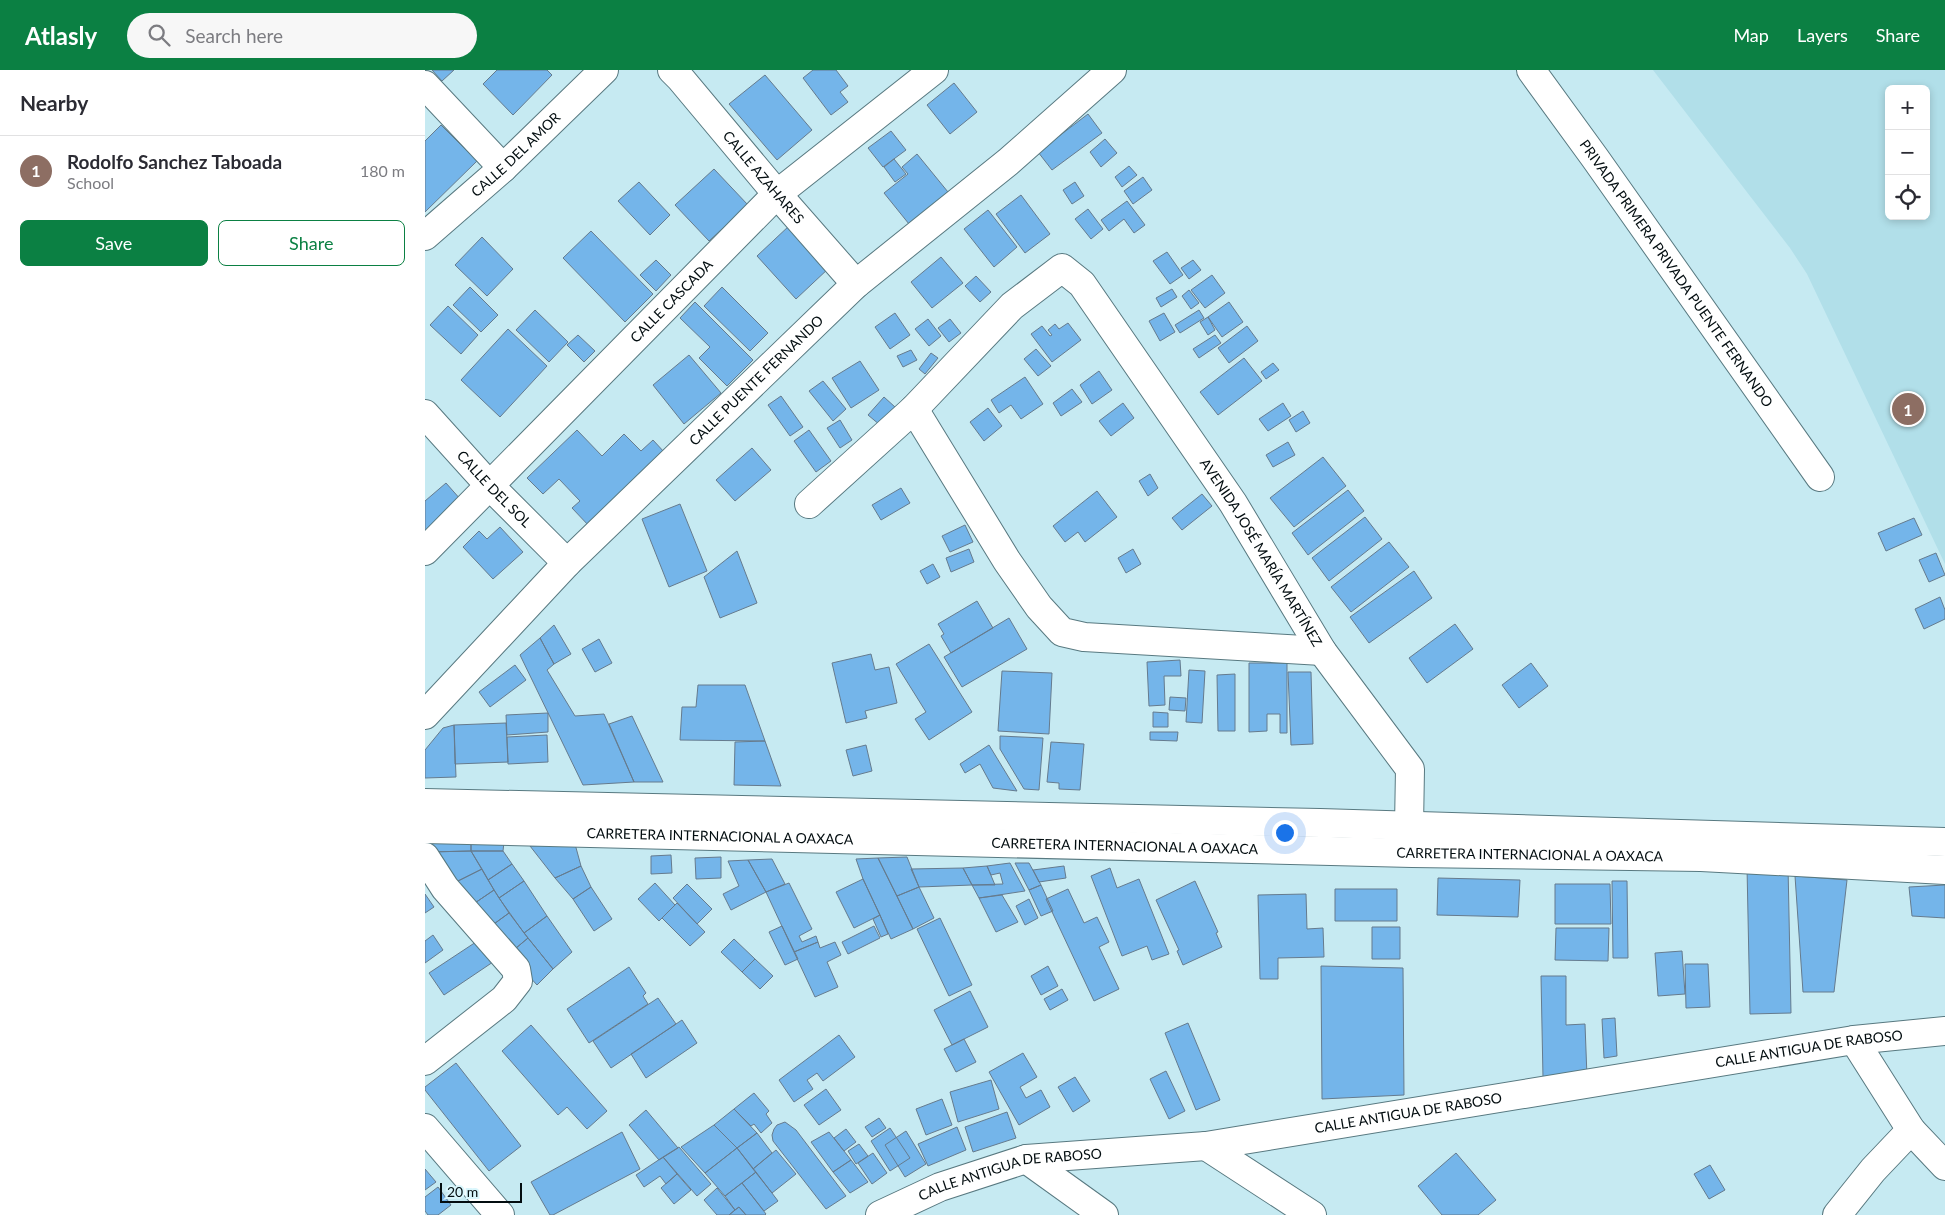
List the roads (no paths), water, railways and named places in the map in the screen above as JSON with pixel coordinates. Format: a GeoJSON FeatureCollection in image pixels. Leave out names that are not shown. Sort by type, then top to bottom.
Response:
{"type":"FeatureCollection","features":[{"type":"Feature","properties":{"kind":"street","name":"CALLE DEL AMOR"},"geometry":{"type":"LineString","coordinates":[[425,236],[503,168],[604,70]]}},
{"type":"Feature","properties":{"kind":"street","name":"CALLE CASCADA"},"geometry":{"type":"LineString","coordinates":[[425,551],[777,194],[935,70]]}},
{"type":"Feature","properties":{"kind":"street","name":"CALLE PUENTE FERNANDO"},"geometry":{"type":"LineString","coordinates":[[425,715],[567,563],[856,284],[1008,162],[1112,70]]}},
{"type":"Feature","properties":{"kind":"street","name":"PRIVADA PRIMERA PRIVADA PUENTE FERNANDO"},"geometry":{"type":"LineString","coordinates":[[1531,70],[1820,477]]}},
{"type":"Feature","properties":{"kind":"street","name":"CALLE AZAHARES"},"geometry":{"type":"LineString","coordinates":[[681,72],[777,194],[856,284]]}},
{"type":"Feature","properties":{"kind":"street"},"geometry":{"type":"LineString","coordinates":[[425,85],[503,168]]}},
{"type":"Feature","properties":{"kind":"street","name":"AVENIDA JOSÉ MARÍA MARTÍNEZ"},"geometry":{"type":"LineString","coordinates":[[914,409],[1012,306],[1062,268],[1082,284],[1233,503],[1322,651],[1410,769],[1409,826],[1412,853]]}},
{"type":"Feature","properties":{"kind":"street"},"geometry":{"type":"LineString","coordinates":[[809,504],[914,409],[1007,561],[1039,607],[1062,632],[1084,637],[1322,651]]}},
{"type":"Feature","properties":{"kind":"street","name":"CALLE DEL SOL"},"geometry":{"type":"LineString","coordinates":[[425,414],[489,485],[567,563]]}},
{"type":"Feature","properties":{"kind":"street","name":"CARRETERA INTERNACIONAL A OAXACA"},"geometry":{"type":"LineString","coordinates":[[425,803],[1320,823],[1945,842]]}},
{"type":"Feature","properties":{"kind":"street"},"geometry":{"type":"LineString","coordinates":[[1319,851],[1320,823]]}},
{"type":"Feature","properties":{"kind":"street","name":"CARRETERA INTERNACIONAL A OAXACA"},"geometry":{"type":"LineString","coordinates":[[425,829],[1319,851],[1701,858],[1945,870]]}},
{"type":"Feature","properties":{"kind":"street"},"geometry":{"type":"LineString","coordinates":[[425,857],[445,888],[516,969],[518,981],[504,999],[425,1061]]}},
{"type":"Feature","properties":{"kind":"street","name":"CALLE ANTIGUA DE RABOSO"},"geometry":{"type":"LineString","coordinates":[[880,1215],[940,1187],[1026,1159],[1206,1146],[1854,1040],[1945,1030]]}},
{"type":"Feature","properties":{"kind":"street"},"geometry":{"type":"LineString","coordinates":[[1854,1040],[1911,1130],[1945,1166]]}},
{"type":"Feature","properties":{"kind":"street"},"geometry":{"type":"LineString","coordinates":[[425,1128],[500,1215]]}},
{"type":"Feature","properties":{"kind":"street"},"geometry":{"type":"LineString","coordinates":[[1837,1215],[1873,1170],[1911,1130]]}},
{"type":"Feature","properties":{"kind":"street"},"geometry":{"type":"LineString","coordinates":[[1206,1146],[1312,1215]]}},
{"type":"Feature","properties":{"kind":"street"},"geometry":{"type":"LineString","coordinates":[[1026,1159],[1104,1215]]}},
{"type":"Feature","properties":{"kind":"place","name":"Rodolfo Sanchez Taboada"},"geometry":{"type":"Point","coordinates":[1908,409]}}]}
